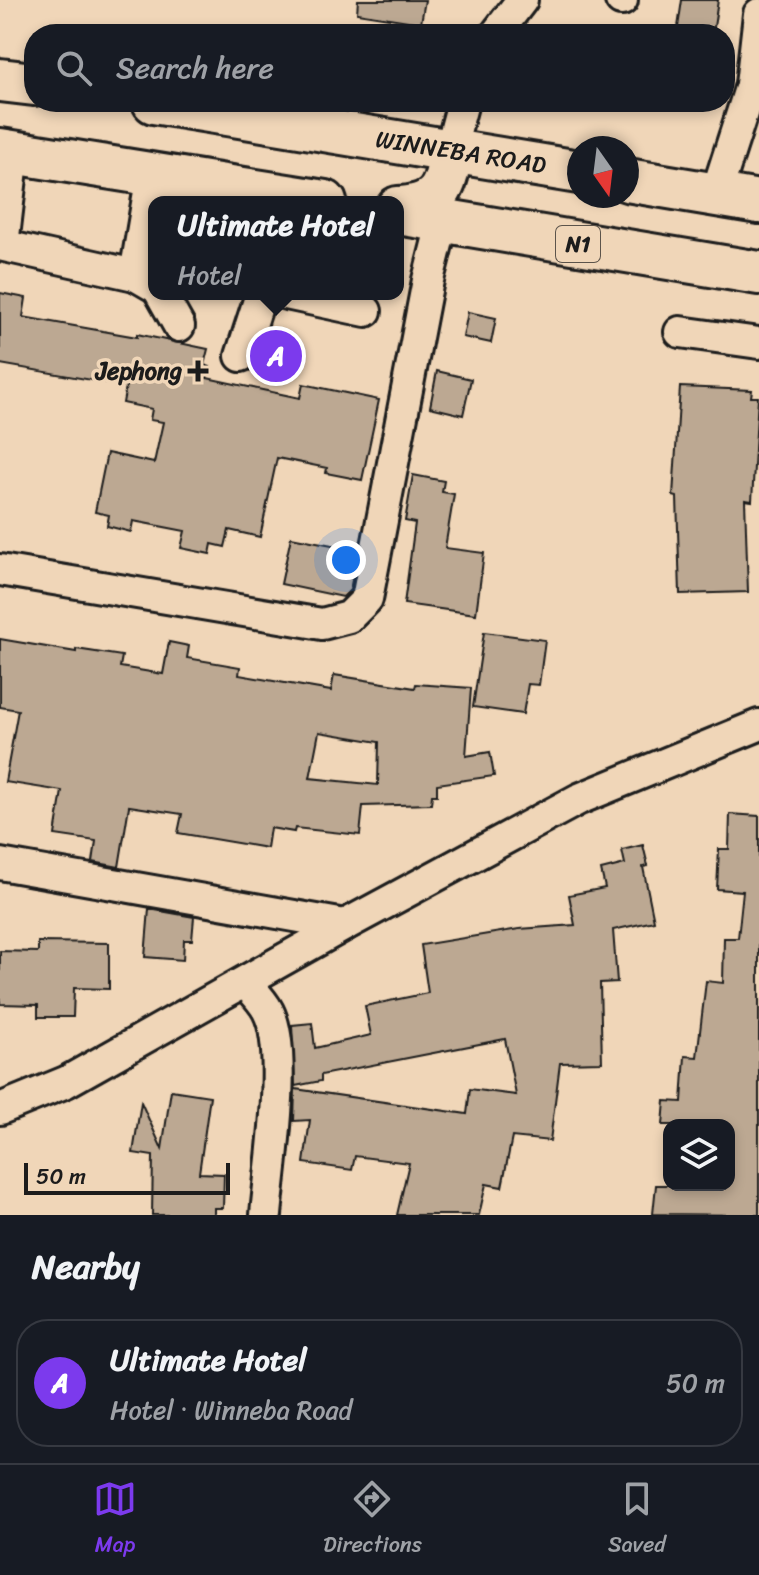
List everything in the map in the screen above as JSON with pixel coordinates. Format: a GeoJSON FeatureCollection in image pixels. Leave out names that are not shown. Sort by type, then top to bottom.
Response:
{"type":"FeatureCollection","features":[{"type":"Feature","properties":{"kind":"highway"},"geometry":{"type":"LineString","coordinates":[[0,80],[24,83]]}},
{"type":"Feature","properties":{"kind":"highway","name":"WINNEBA ROAD"},"geometry":{"type":"LineString","coordinates":[[214,112],[567,170]]}},
{"type":"Feature","properties":{"kind":"highway"},"geometry":{"type":"LineString","coordinates":[[7,151],[277,196]]}},
{"type":"Feature","properties":{"kind":"highway"},"geometry":{"type":"LineString","coordinates":[[404,209],[426,203],[441,192],[448,175],[450,151]]}},
{"type":"Feature","properties":{"kind":"highway"},"geometry":{"type":"LineString","coordinates":[[639,182],[759,202]]}},
{"type":"Feature","properties":{"kind":"highway","name":"N1"},"geometry":{"type":"LineString","coordinates":[[404,212],[648,257],[759,273]]}},
{"type":"Feature","properties":{"kind":"street"},"geometry":{"type":"LineString","coordinates":[[504,24],[522,0]]}},
{"type":"Feature","properties":{"kind":"street"},"geometry":{"type":"LineString","coordinates":[[716,194],[755,86],[759,14]]}},
{"type":"Feature","properties":{"kind":"street"},"geometry":{"type":"LineString","coordinates":[[450,151],[460,112]]}},
{"type":"Feature","properties":{"kind":"street"},"geometry":{"type":"LineString","coordinates":[[7,151],[1,245],[145,280],[148,235]]}},
{"type":"Feature","properties":{"kind":"street"},"geometry":{"type":"LineString","coordinates":[[151,196],[152,174]]}},
{"type":"Feature","properties":{"kind":"street"},"geometry":{"type":"LineString","coordinates":[[0,570],[322,624],[349,617],[367,599],[428,280],[443,220]]}},
{"type":"Feature","properties":{"kind":"street"},"geometry":{"type":"LineString","coordinates":[[164,300],[179,326]]}},
{"type":"Feature","properties":{"kind":"street"},"geometry":{"type":"LineString","coordinates":[[241,356],[259,300]]}},
{"type":"Feature","properties":{"kind":"street"},"geometry":{"type":"LineString","coordinates":[[314,300],[366,311]]}},
{"type":"Feature","properties":{"kind":"street"},"geometry":{"type":"LineString","coordinates":[[680,332],[759,343]]}},
{"type":"Feature","properties":{"kind":"street"},"geometry":{"type":"LineString","coordinates":[[0,1109],[66,1082],[345,925],[579,799],[759,725]]}},
{"type":"Feature","properties":{"kind":"street"},"geometry":{"type":"LineString","coordinates":[[0,864],[345,925]]}},
{"type":"Feature","properties":{"kind":"street"},"geometry":{"type":"LineString","coordinates":[[245,982],[267,1009],[272,1021],[278,1064],[266,1215]]}},
{"type":"Feature","properties":{"kind":"building"},"geometry":{"type":"Polygon","coordinates":[[[358,0],[425,0],[421,23],[357,13],[358,0]]]}},
{"type":"Feature","properties":{"kind":"building"},"geometry":{"type":"Polygon","coordinates":[[[682,0],[718,0],[714,24],[678,24],[682,0]]]}},
{"type":"Feature","properties":{"kind":"building"},"geometry":{"type":"Polygon","coordinates":[[[0,293],[26,298],[23,317],[137,337],[137,334],[208,349],[204,365],[210,367],[207,378],[300,398],[303,384],[379,400],[362,480],[326,473],[327,468],[277,458],[260,537],[229,530],[225,547],[212,544],[210,554],[181,548],[185,531],[133,521],[131,532],[107,526],[109,515],[95,512],[107,453],[154,463],[163,422],[150,420],[152,409],[123,403],[126,386],[0,364],[0,293]]]}},
{"type":"Feature","properties":{"kind":"building"},"geometry":{"type":"Polygon","coordinates":[[[468,312],[496,318],[491,343],[463,337],[468,312]]]}},
{"type":"Feature","properties":{"kind":"building"},"geometry":{"type":"Polygon","coordinates":[[[437,371],[471,379],[463,415],[430,407],[437,371]]]}},
{"type":"Feature","properties":{"kind":"building"},"geometry":{"type":"Polygon","coordinates":[[[680,387],[752,390],[751,397],[758,397],[752,501],[745,500],[748,592],[680,594],[677,497],[673,496],[680,387]]]}},
{"type":"Feature","properties":{"kind":"building"},"geometry":{"type":"Polygon","coordinates":[[[413,475],[444,481],[442,492],[454,494],[445,548],[484,553],[476,614],[404,604],[415,523],[405,521],[413,475]]]}},
{"type":"Feature","properties":{"kind":"building"},"geometry":{"type":"Polygon","coordinates":[[[291,537],[358,550],[350,590],[343,597],[281,584],[291,537]]]}},
{"type":"Feature","properties":{"kind":"building"},"geometry":{"type":"Polygon","coordinates":[[[484,632],[545,640],[539,685],[528,684],[523,714],[473,707],[484,632]]]}},
{"type":"Feature","properties":{"kind":"building"},"geometry":{"type":"Polygon","coordinates":[[[0,639],[122,656],[120,667],[163,674],[169,642],[189,646],[187,658],[240,667],[239,675],[331,691],[334,675],[415,688],[416,684],[471,688],[466,756],[490,752],[494,776],[437,784],[437,795],[432,795],[431,804],[363,806],[360,835],[270,828],[267,848],[178,833],[182,814],[129,806],[119,867],[93,862],[96,841],[55,835],[62,791],[5,782],[18,710],[0,707],[0,639]],[[319,732],[310,778],[378,785],[379,742],[319,732]]]}},
{"type":"Feature","properties":{"kind":"building"},"geometry":{"type":"Polygon","coordinates":[[[730,814],[759,816],[759,1215],[653,1214],[656,1185],[663,1185],[663,1191],[735,1191],[735,1119],[664,1119],[665,1101],[682,1102],[685,1056],[697,1057],[706,981],[723,983],[724,938],[738,938],[743,891],[717,889],[719,849],[729,849],[730,814]]]}},
{"type":"Feature","properties":{"kind":"building"},"geometry":{"type":"Polygon","coordinates":[[[643,845],[648,866],[643,867],[654,921],[613,930],[617,982],[600,983],[602,1062],[560,1063],[550,1141],[512,1137],[502,1187],[486,1184],[479,1215],[397,1215],[409,1163],[355,1156],[352,1170],[304,1163],[310,1120],[294,1121],[295,1089],[467,1114],[470,1089],[516,1095],[505,1039],[321,1075],[321,1081],[295,1086],[292,1025],[312,1023],[315,1048],[371,1035],[365,1006],[428,993],[421,945],[519,929],[575,925],[569,895],[605,888],[601,870],[625,864],[622,850],[643,845]]]}},
{"type":"Feature","properties":{"kind":"building"},"geometry":{"type":"Polygon","coordinates":[[[149,909],[194,917],[192,940],[184,940],[183,960],[145,957],[149,909]]]}},
{"type":"Feature","properties":{"kind":"building"},"geometry":{"type":"Polygon","coordinates":[[[38,942],[109,943],[109,989],[74,988],[73,1017],[38,1017],[38,1005],[0,1004],[0,951],[38,952],[38,942]]]}},
{"type":"Feature","properties":{"kind":"building"},"geometry":{"type":"Polygon","coordinates":[[[171,1090],[210,1096],[199,1173],[224,1174],[223,1208],[214,1208],[214,1215],[152,1215],[153,1156],[133,1153],[141,1102],[162,1149],[171,1090]]]}},
{"type":"Feature","properties":{"kind":"place","name":"Ultimate Hotel"},"geometry":{"type":"Point","coordinates":[276,356]}},
{"type":"Feature","properties":{"kind":"place","name":"Jephong"},"geometry":{"type":"Point","coordinates":[198,371]}}]}
